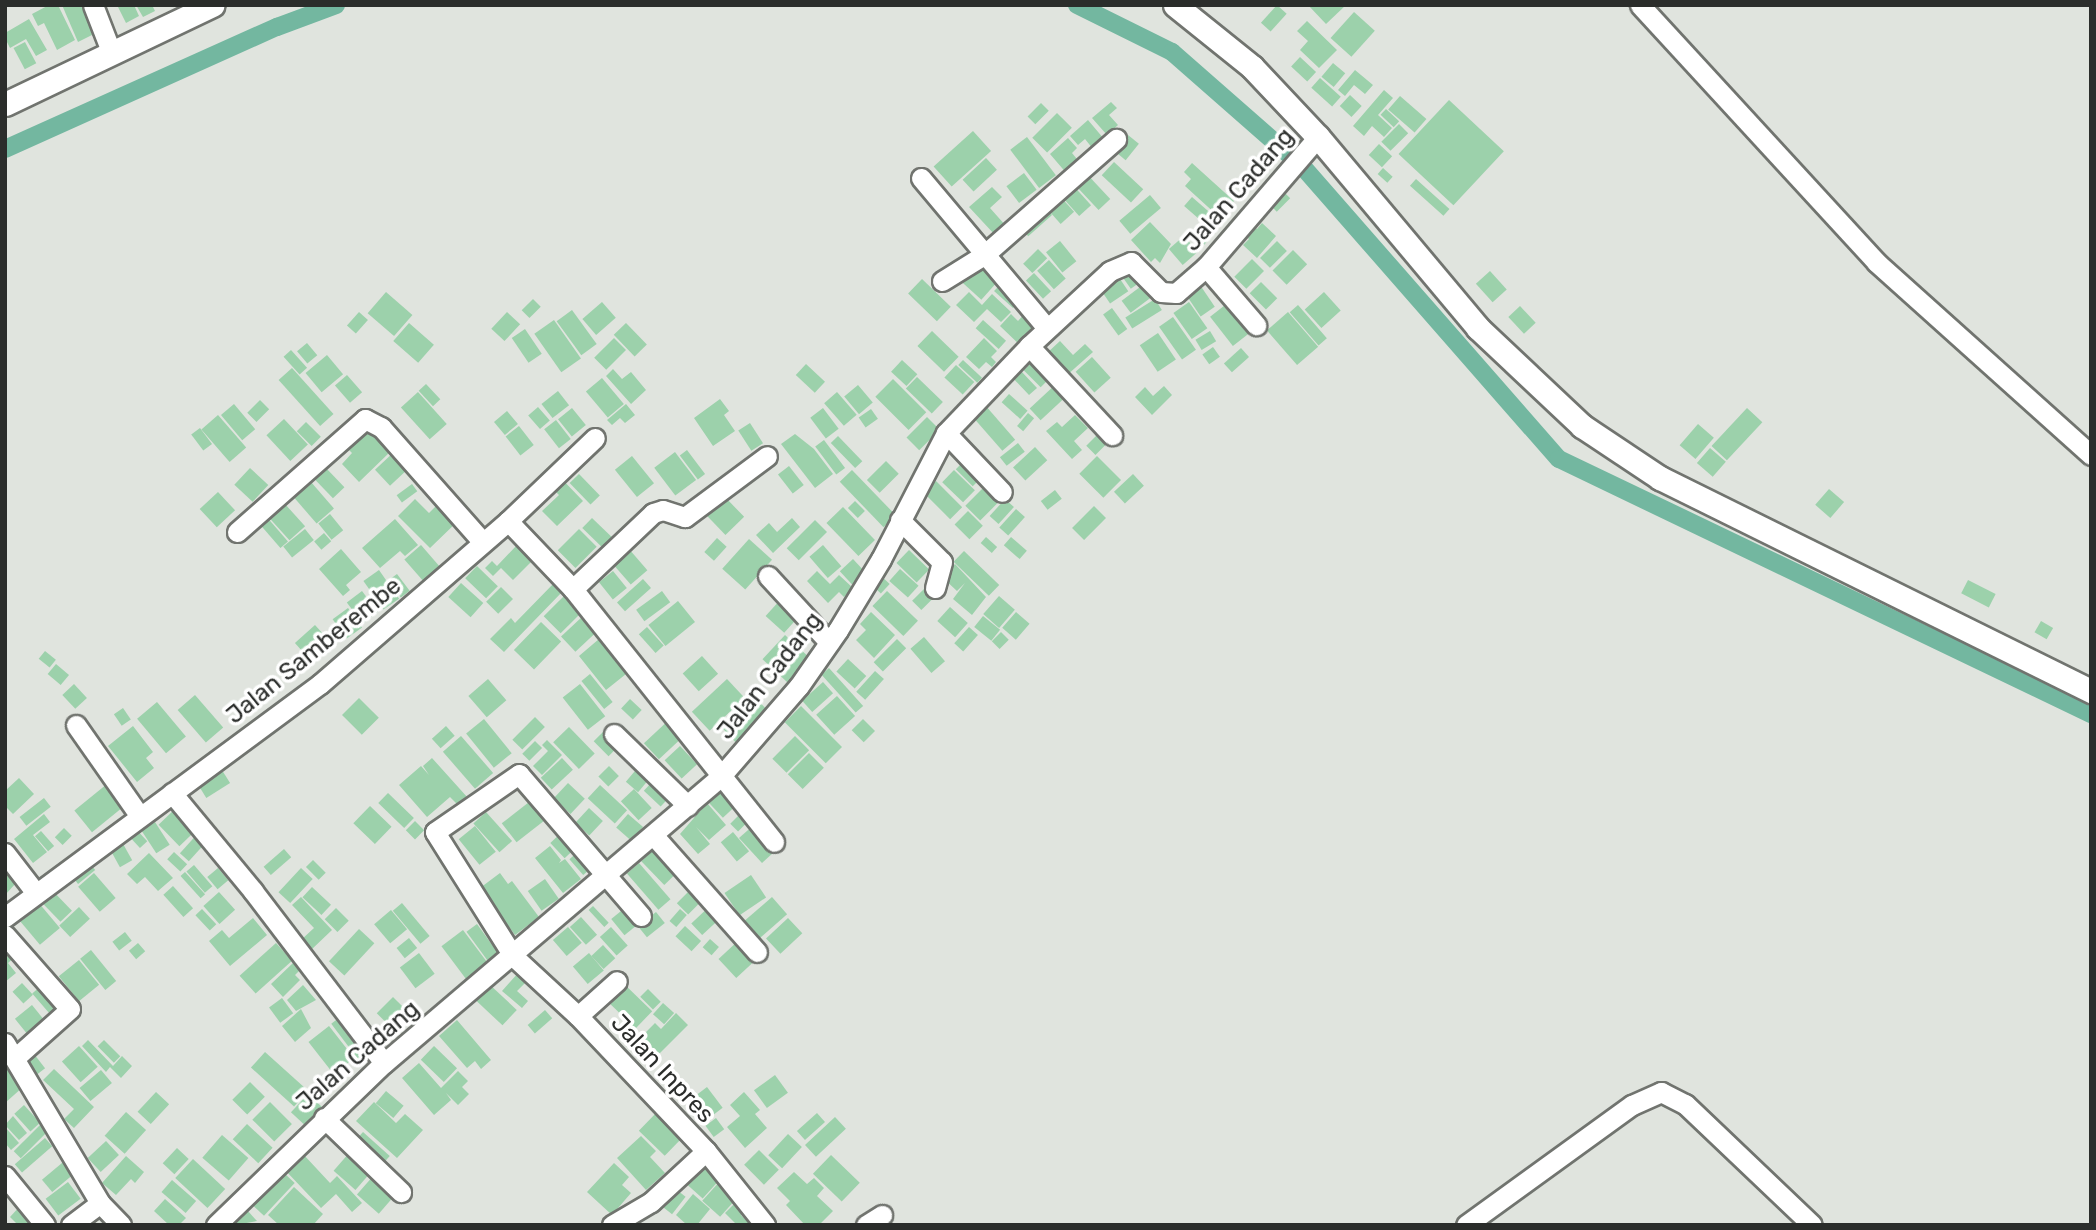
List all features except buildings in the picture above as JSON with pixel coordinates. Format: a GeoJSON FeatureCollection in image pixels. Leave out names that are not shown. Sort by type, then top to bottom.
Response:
{"type":"FeatureCollection","features":[{"type":"Feature","properties":{"kind":"street"},"geometry":{"type":"LineString","coordinates":[[93,5],[112,54]]}},
{"type":"Feature","properties":{"kind":"street"},"geometry":{"type":"LineString","coordinates":[[5,104],[213,5]]}},
{"type":"Feature","properties":{"kind":"street"},"geometry":{"type":"LineString","coordinates":[[1175,5],[1252,67],[1312,143],[1478,328],[1582,426],[1660,478],[2091,691]]}},
{"type":"Feature","properties":{"kind":"street"},"geometry":{"type":"LineString","coordinates":[[1640,5],[1876,262],[2091,455]]}},
{"type":"Feature","properties":{"kind":"street"},"geometry":{"type":"LineString","coordinates":[[942,281],[984,255],[1116,139]]}},
{"type":"Feature","properties":{"kind":"street","name":"Jalan Cadang"},"geometry":{"type":"LineString","coordinates":[[216,1225],[384,1063],[513,956],[605,873],[654,836],[721,776],[799,686],[830,642],[946,433],[1028,346],[1110,271],[1123,265],[1137,264],[1168,295],[1206,267],[1287,169],[1312,143]]}},
{"type":"Feature","properties":{"kind":"street"},"geometry":{"type":"LineString","coordinates":[[921,178],[1047,328]]}},
{"type":"Feature","properties":{"kind":"street"},"geometry":{"type":"LineString","coordinates":[[1206,267],[1256,325]]}},
{"type":"Feature","properties":{"kind":"street"},"geometry":{"type":"LineString","coordinates":[[1028,346],[1112,435]]}},
{"type":"Feature","properties":{"kind":"street"},"geometry":{"type":"LineString","coordinates":[[237,532],[365,419],[381,427],[482,541]]}},
{"type":"Feature","properties":{"kind":"street"},"geometry":{"type":"LineString","coordinates":[[946,433],[1002,492]]}},
{"type":"Feature","properties":{"kind":"street","name":"Jalan Samberembe"},"geometry":{"type":"LineString","coordinates":[[5,917],[139,815],[320,684],[508,521],[595,438]]}},
{"type":"Feature","properties":{"kind":"street"},"geometry":{"type":"LineString","coordinates":[[573,589],[653,513],[663,510],[685,517],[767,456]]}},
{"type":"Feature","properties":{"kind":"street"},"geometry":{"type":"LineString","coordinates":[[900,520],[942,562],[936,588]]}},
{"type":"Feature","properties":{"kind":"street"},"geometry":{"type":"LineString","coordinates":[[508,521],[573,589],[774,842]]}},
{"type":"Feature","properties":{"kind":"street"},"geometry":{"type":"LineString","coordinates":[[768,576],[830,642]]}},
{"type":"Feature","properties":{"kind":"street"},"geometry":{"type":"LineString","coordinates":[[76,725],[139,815]]}},
{"type":"Feature","properties":{"kind":"street"},"geometry":{"type":"LineString","coordinates":[[614,734],[688,806]]}},
{"type":"Feature","properties":{"kind":"street","name":"Jalan Inpres"},"geometry":{"type":"LineString","coordinates":[[605,873],[519,774],[437,829],[436,839],[513,956],[578,1016],[706,1152],[765,1225]]}},
{"type":"Feature","properties":{"kind":"street"},"geometry":{"type":"LineString","coordinates":[[172,793],[384,1063]]}},
{"type":"Feature","properties":{"kind":"street"},"geometry":{"type":"LineString","coordinates":[[654,836],[757,952]]}},
{"type":"Feature","properties":{"kind":"street"},"geometry":{"type":"LineString","coordinates":[[5,853],[35,892]]}},
{"type":"Feature","properties":{"kind":"street"},"geometry":{"type":"LineString","coordinates":[[605,873],[642,915]]}},
{"type":"Feature","properties":{"kind":"street"},"geometry":{"type":"LineString","coordinates":[[5,935],[70,1009],[8,1047],[100,1203],[121,1225]]}},
{"type":"Feature","properties":{"kind":"street"},"geometry":{"type":"LineString","coordinates":[[578,1016],[617,981]]}},
{"type":"Feature","properties":{"kind":"street"},"geometry":{"type":"LineString","coordinates":[[1466,1225],[1632,1105],[1661,1093],[1685,1104],[1812,1225]]}},
{"type":"Feature","properties":{"kind":"street"},"geometry":{"type":"LineString","coordinates":[[324,1118],[401,1192]]}},
{"type":"Feature","properties":{"kind":"street"},"geometry":{"type":"LineString","coordinates":[[612,1225],[651,1202],[706,1152]]}},
{"type":"Feature","properties":{"kind":"street"},"geometry":{"type":"LineString","coordinates":[[5,1176],[45,1225]]}},
{"type":"Feature","properties":{"kind":"street"},"geometry":{"type":"LineString","coordinates":[[71,1225],[100,1203]]}},
{"type":"Feature","properties":{"kind":"waterway"},"geometry":{"type":"LineString","coordinates":[[5,149],[277,27],[336,5]]}},
{"type":"Feature","properties":{"kind":"waterway"},"geometry":{"type":"LineString","coordinates":[[1077,5],[1172,52],[1303,167],[1559,459],[2091,714]]}}]}
